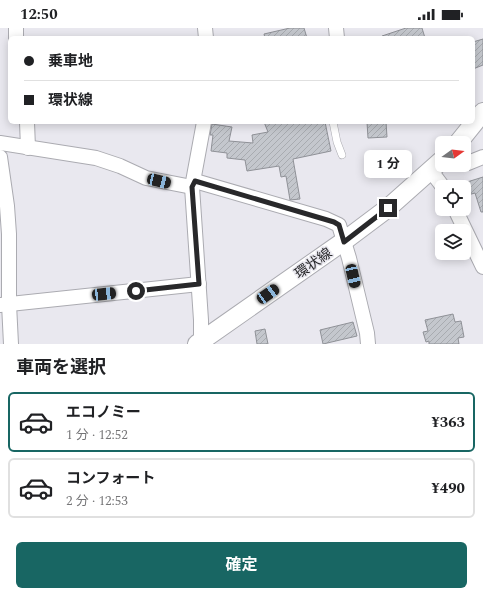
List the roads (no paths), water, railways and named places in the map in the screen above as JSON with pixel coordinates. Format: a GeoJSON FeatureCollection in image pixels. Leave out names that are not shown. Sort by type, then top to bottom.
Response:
{"type":"FeatureCollection","features":[{"type":"Feature","properties":{"kind":"street"},"geometry":{"type":"LineString","coordinates":[[475,122],[483,112]]}},
{"type":"Feature","properties":{"kind":"street"},"geometry":{"type":"LineString","coordinates":[[27,124],[28,148]]}},
{"type":"Feature","properties":{"kind":"street"},"geometry":{"type":"LineString","coordinates":[[200,343],[202,320],[194,184],[204,124]]}},
{"type":"Feature","properties":{"kind":"street"},"geometry":{"type":"LineString","coordinates":[[464,136],[473,124]]}},
{"type":"Feature","properties":{"kind":"street"},"geometry":{"type":"LineString","coordinates":[[0,143],[108,161],[146,178],[194,184],[334,222],[339,225],[344,242],[367,333],[368,344]]}},
{"type":"Feature","properties":{"kind":"street"},"geometry":{"type":"LineString","coordinates":[[0,157],[7,206],[9,234],[4,305],[11,344]]}},
{"type":"Feature","properties":{"kind":"street"},"geometry":{"type":"LineString","coordinates":[[471,162],[483,158]]}},
{"type":"Feature","properties":{"kind":"street","name":"環状線"},"geometry":{"type":"LineString","coordinates":[[200,343],[344,242],[388,208],[435,167]]}},
{"type":"Feature","properties":{"kind":"street"},"geometry":{"type":"LineString","coordinates":[[458,216],[482,264]]}},
{"type":"Feature","properties":{"kind":"street"},"geometry":{"type":"LineString","coordinates":[[4,305],[199,284]]}},
{"type":"Feature","properties":{"kind":"lane"},"geometry":{"type":"LineString","coordinates":[[333,124],[337,142],[342,155]]}}]}
